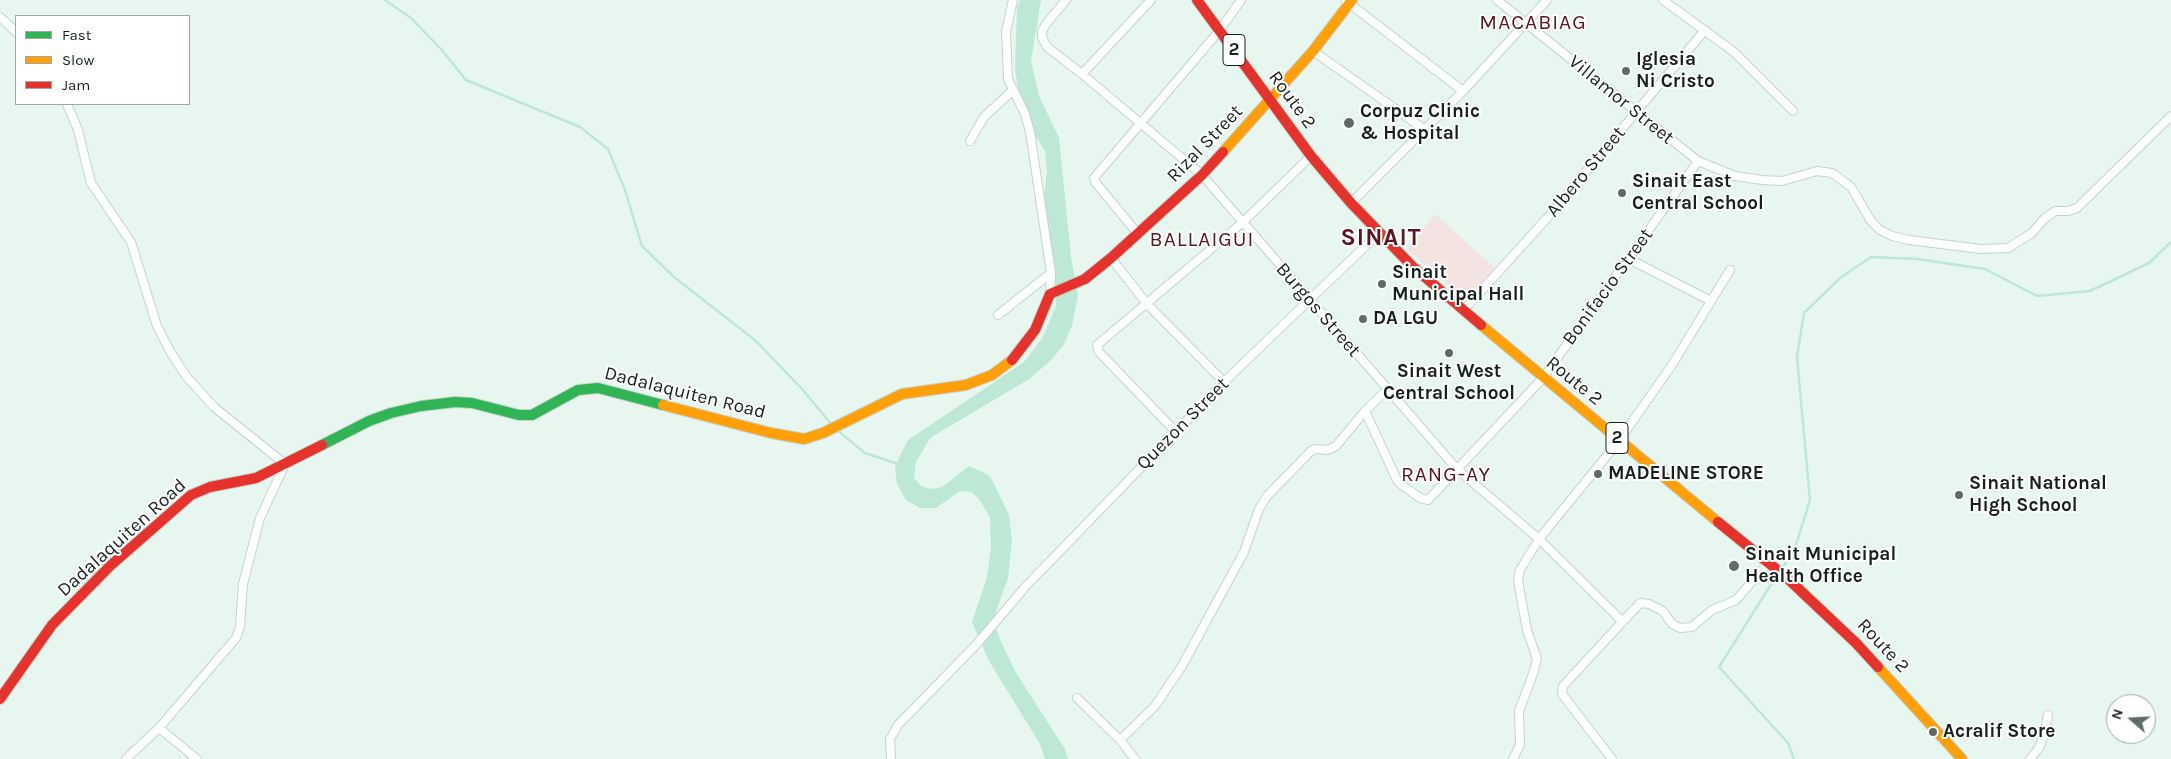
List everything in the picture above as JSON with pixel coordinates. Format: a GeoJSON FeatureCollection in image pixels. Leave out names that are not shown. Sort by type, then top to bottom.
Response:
{"type":"FeatureCollection","features":[{"type":"Feature","properties":{"kind":"main road","name":"Route 2"},"geometry":{"type":"LineString","coordinates":[[1197,0],[1311,156],[1351,204],[1412,266],[1542,378],[1786,577],[1856,643],[1962,759]]}},
{"type":"Feature","properties":{"kind":"main road","name":"Rizal Street"},"geometry":{"type":"LineString","coordinates":[[1050,294],[1085,279],[1112,258],[1202,175],[1313,51],[1349,1]]}},
{"type":"Feature","properties":{"kind":"main road","name":"Dadalaquiten Road"},"geometry":{"type":"LineString","coordinates":[[0,699],[21,672],[37,644],[52,625],[110,566],[187,498],[210,487],[256,478],[368,421],[421,406],[455,402],[472,403],[519,415],[532,414],[543,411],[578,390],[588,388],[607,389],[771,434],[804,439],[823,433],[902,394],[966,385],[992,376],[1011,362],[1027,343],[1035,330],[1050,294]]}},
{"type":"Feature","properties":{"kind":"street"},"geometry":{"type":"LineString","coordinates":[[1013,0],[1007,22],[1005,49],[1008,79],[1012,92],[1025,114],[1030,132],[1051,273],[1050,294]]}},
{"type":"Feature","properties":{"kind":"street","name":"Burgos Street"},"geometry":{"type":"LineString","coordinates":[[1066,0],[1046,24],[1042,37],[1052,52],[1082,74],[1202,175],[1457,468],[1538,538],[1622,622]]}},
{"type":"Feature","properties":{"kind":"street"},"geometry":{"type":"LineString","coordinates":[[1082,74],[1151,0]]}},
{"type":"Feature","properties":{"kind":"street"},"geometry":{"type":"LineString","coordinates":[[1138,234],[1094,180],[1220,30],[1241,0]]}},
{"type":"Feature","properties":{"kind":"street","name":"Villamor Street"},"geometry":{"type":"LineString","coordinates":[[1497,0],[1698,161],[1735,176],[1762,180],[1782,181],[1817,172],[1832,174],[1851,187],[1871,221],[1880,230],[1892,236],[1960,247],[2008,248],[2032,233],[2044,219],[2055,211],[2068,211],[2077,208],[2171,116]]}},
{"type":"Feature","properties":{"kind":"street"},"geometry":{"type":"LineString","coordinates":[[1351,204],[1463,91],[1547,0]]}},
{"type":"Feature","properties":{"kind":"street"},"geometry":{"type":"LineString","coordinates":[[1663,0],[1705,30],[1759,74],[1793,111]]}},
{"type":"Feature","properties":{"kind":"street"},"geometry":{"type":"LineString","coordinates":[[1349,1],[1463,91]]}},
{"type":"Feature","properties":{"kind":"street"},"geometry":{"type":"LineString","coordinates":[[0,17],[15,31]]}},
{"type":"Feature","properties":{"kind":"street","name":"Albero Street"},"geometry":{"type":"LineString","coordinates":[[1463,311],[1548,217],[1705,30]]}},
{"type":"Feature","properties":{"kind":"street"},"geometry":{"type":"LineString","coordinates":[[1313,51],[1424,129]]}},
{"type":"Feature","properties":{"kind":"street"},"geometry":{"type":"LineString","coordinates":[[970,141],[984,117],[1012,92]]}},
{"type":"Feature","properties":{"kind":"street"},"geometry":{"type":"LineString","coordinates":[[67,105],[78,130],[91,182],[131,242],[157,326],[171,353],[186,376],[209,402],[284,464],[260,518],[243,584],[238,633],[233,643],[159,728],[126,759]]}},
{"type":"Feature","properties":{"kind":"street"},"geometry":{"type":"LineString","coordinates":[[1176,432],[1096,347],[1103,338],[1242,223],[1311,156]]}},
{"type":"Feature","properties":{"kind":"street","name":"Bonifacio Street"},"geometry":{"type":"LineString","coordinates":[[1365,411],[1396,479],[1420,498],[1429,499],[1542,378],[1698,161]]}},
{"type":"Feature","properties":{"kind":"street","name":"Quezon Street"},"geometry":{"type":"LineString","coordinates":[[891,759],[890,740],[898,724],[997,623],[1026,586],[1224,382],[1379,233]]}},
{"type":"Feature","properties":{"kind":"street"},"geometry":{"type":"LineString","coordinates":[[1112,258],[1146,304],[1224,382]]}},
{"type":"Feature","properties":{"kind":"street"},"geometry":{"type":"LineString","coordinates":[[1629,259],[1711,301]]}},
{"type":"Feature","properties":{"kind":"street"},"geometry":{"type":"LineString","coordinates":[[1513,759],[1521,740],[1519,711],[1533,674],[1536,659],[1527,630],[1518,576],[1538,538],[1620,440],[1672,365],[1730,270]]}},
{"type":"Feature","properties":{"kind":"street"},"geometry":{"type":"LineString","coordinates":[[998,315],[1051,273]]}},
{"type":"Feature","properties":{"kind":"street"},"geometry":{"type":"LineString","coordinates":[[1120,740],[1155,706],[1182,666],[1242,556],[1259,508],[1267,496],[1312,450],[1328,450],[1336,446],[1365,411],[1388,389]]}},
{"type":"Feature","properties":{"kind":"street"},"geometry":{"type":"LineString","coordinates":[[1612,759],[1561,690],[1563,686],[1640,603],[1650,604],[1664,610],[1672,624],[1680,628],[1692,627],[1712,610],[1736,600],[1770,563]]}},
{"type":"Feature","properties":{"kind":"street"},"geometry":{"type":"LineString","coordinates":[[1077,698],[1120,740],[1135,759]]}},
{"type":"Feature","properties":{"kind":"street"},"geometry":{"type":"LineString","coordinates":[[2030,759],[2042,741],[2048,715]]}},
{"type":"Feature","properties":{"kind":"street"},"geometry":{"type":"LineString","coordinates":[[159,728],[197,759]]}},
{"type":"Feature","properties":{"kind":"shaded area"},"geometry":{"type":"Polygon","coordinates":[[[1020,0],[1041,0],[1031,61],[1039,96],[1059,138],[1071,257],[1078,295],[1072,326],[1063,346],[1049,362],[1029,379],[930,438],[916,462],[914,478],[921,486],[931,489],[942,487],[969,466],[990,476],[1009,515],[1012,540],[1008,578],[993,620],[1016,673],[1065,749],[1068,759],[1045,759],[1040,744],[989,661],[972,622],[987,577],[991,548],[990,517],[979,499],[971,492],[960,491],[936,508],[920,508],[906,500],[897,484],[895,466],[908,440],[1024,362],[1043,337],[1056,306],[1055,280],[1043,205],[1047,172],[1045,151],[1033,132],[1018,88],[1015,69],[1017,8],[1020,0]]]}},
{"type":"Feature","properties":{"kind":"shaded area"},"geometry":{"type":"Polygon","coordinates":[[[1435,214],[1495,268],[1465,301],[1407,249],[1435,214]]]}},
{"type":"Feature","properties":{"kind":"waterway"},"geometry":{"type":"LineString","coordinates":[[385,0],[411,18],[441,49],[466,80],[580,127],[608,149],[625,190],[642,246],[674,277],[756,341],[802,389],[832,425]]}},
{"type":"Feature","properties":{"kind":"waterway"},"geometry":{"type":"LineString","coordinates":[[1783,567],[1795,548],[1810,500],[1797,357],[1804,313],[1840,278],[1871,257],[1917,259],[1985,269],[2037,296],[2090,291],[2149,263],[2171,242]]}},
{"type":"Feature","properties":{"kind":"waterway"},"geometry":{"type":"LineString","coordinates":[[836,429],[865,453],[898,464]]}},
{"type":"Feature","properties":{"kind":"waterway"},"geometry":{"type":"LineString","coordinates":[[1777,575],[1719,667],[1788,743],[1794,759]]}},
{"type":"Feature","properties":{"kind":"traffic: fast"},"geometry":{"type":"LineString","coordinates":[[322,445],[369,421],[391,413],[421,406],[455,402],[472,403],[519,415],[532,415],[578,390],[598,388],[663,405]]}},
{"type":"Feature","properties":{"kind":"traffic: slow"},"geometry":{"type":"LineString","coordinates":[[1223,152],[1313,51],[1352,0]]}},
{"type":"Feature","properties":{"kind":"traffic: slow"},"geometry":{"type":"LineString","coordinates":[[1481,325],[1718,522]]}},
{"type":"Feature","properties":{"kind":"traffic: slow"},"geometry":{"type":"LineString","coordinates":[[663,405],[771,433],[804,439],[823,433],[902,394],[966,385],[992,375],[1012,360]]}},
{"type":"Feature","properties":{"kind":"traffic: slow"},"geometry":{"type":"LineString","coordinates":[[1878,667],[1962,759]]}},
{"type":"Feature","properties":{"kind":"traffic: jam"},"geometry":{"type":"LineString","coordinates":[[1197,0],[1311,156],[1351,203],[1412,266],[1481,325]]}},
{"type":"Feature","properties":{"kind":"traffic: jam"},"geometry":{"type":"LineString","coordinates":[[1012,360],[1035,330],[1050,294],[1085,279],[1111,258],[1202,175],[1223,152]]}},
{"type":"Feature","properties":{"kind":"traffic: jam"},"geometry":{"type":"LineString","coordinates":[[0,699],[52,625],[110,566],[191,495],[210,487],[256,478],[322,445]]}},
{"type":"Feature","properties":{"kind":"traffic: jam"},"geometry":{"type":"LineString","coordinates":[[1718,522],[1786,577],[1856,643],[1878,667]]}},
{"type":"Feature","properties":{"kind":"place","name":"Iglesia Ni Cristo"},"geometry":{"type":"Point","coordinates":[1626,71]}},
{"type":"Feature","properties":{"kind":"place","name":"Corpuz Clinic & Hospital"},"geometry":{"type":"Point","coordinates":[1349,123]}},
{"type":"Feature","properties":{"kind":"place","name":"Sinait East Central School"},"geometry":{"type":"Point","coordinates":[1622,193]}},
{"type":"Feature","properties":{"kind":"place","name":"Sinait Municipal Hall"},"geometry":{"type":"Point","coordinates":[1382,284]}},
{"type":"Feature","properties":{"kind":"place","name":"DA LGU"},"geometry":{"type":"Point","coordinates":[1363,319]}},
{"type":"Feature","properties":{"kind":"place","name":"Sinait West Central School"},"geometry":{"type":"Point","coordinates":[1449,353]}},
{"type":"Feature","properties":{"kind":"place","name":"MADELINE STORE"},"geometry":{"type":"Point","coordinates":[1598,474]}},
{"type":"Feature","properties":{"kind":"place","name":"Sinait National High School"},"geometry":{"type":"Point","coordinates":[1959,495]}},
{"type":"Feature","properties":{"kind":"place","name":"Sinait Municipal Health Office"},"geometry":{"type":"Point","coordinates":[1734,566]}},
{"type":"Feature","properties":{"kind":"place","name":"Acralif Store"},"geometry":{"type":"Point","coordinates":[1933,732]}},
{"type":"Feature","properties":{"kind":"district","name":"MACABIAG"},"geometry":{"type":"Point","coordinates":[1533,23]}},
{"type":"Feature","properties":{"kind":"district","name":"SINAIT"},"geometry":{"type":"Point","coordinates":[1381,238]}},
{"type":"Feature","properties":{"kind":"district","name":"BALLAIGUI"},"geometry":{"type":"Point","coordinates":[1202,240]}},
{"type":"Feature","properties":{"kind":"district","name":"RANG-AY"},"geometry":{"type":"Point","coordinates":[1446,475]}}]}
